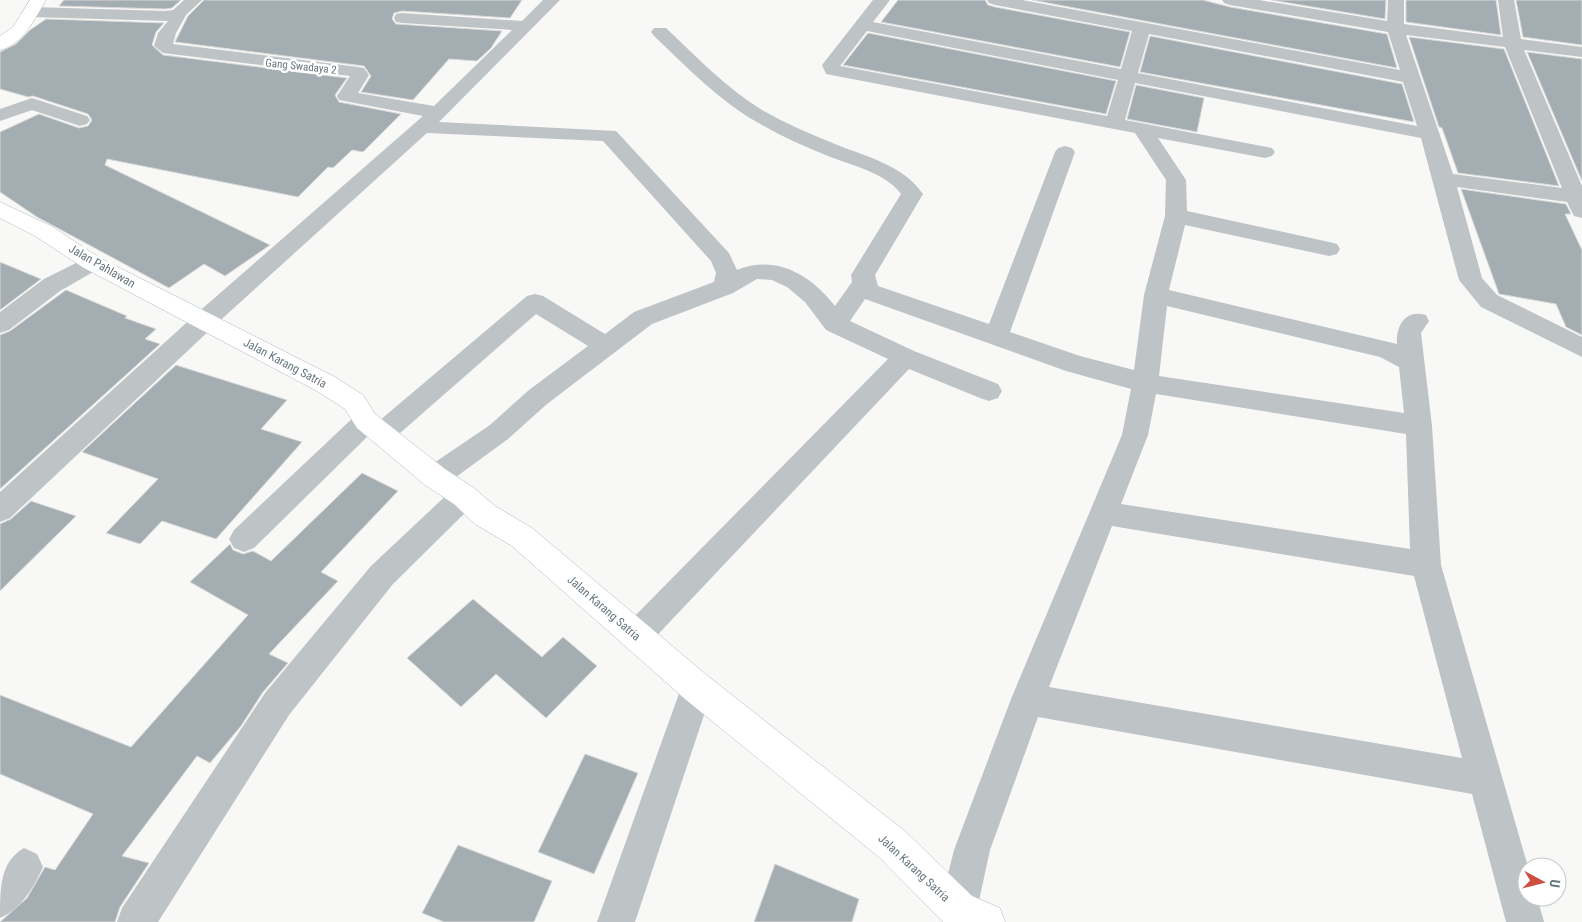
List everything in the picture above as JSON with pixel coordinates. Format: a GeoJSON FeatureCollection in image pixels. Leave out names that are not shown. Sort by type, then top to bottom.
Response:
{"type":"FeatureCollection","features":[{"type":"Feature","properties":{"kind":"street"},"geometry":{"type":"LineString","coordinates":[[0,46],[19,30],[35,6],[174,15],[194,0]]}},
{"type":"Feature","properties":{"kind":"street"},"geometry":{"type":"LineString","coordinates":[[0,510],[204,321],[430,120],[552,0]]}},
{"type":"Feature","properties":{"kind":"street"},"geometry":{"type":"LineString","coordinates":[[882,0],[831,65],[832,70],[1265,152]]}},
{"type":"Feature","properties":{"kind":"street"},"geometry":{"type":"LineString","coordinates":[[995,0],[1109,14],[1142,27],[1412,78]]}},
{"type":"Feature","properties":{"kind":"street"},"geometry":{"type":"LineString","coordinates":[[1230,0],[1395,28],[1513,45],[1582,52]]}},
{"type":"Feature","properties":{"kind":"street"},"geometry":{"type":"LineString","coordinates":[[1396,0],[1395,28],[1444,179],[1471,280],[1479,292],[1489,301],[1582,348]]}},
{"type":"Feature","properties":{"kind":"street"},"geometry":{"type":"LineString","coordinates":[[1506,0],[1513,45],[1580,202]]}},
{"type":"Feature","properties":{"kind":"street","name":"Gang Swadaya 2"},"geometry":{"type":"LineString","coordinates":[[174,15],[179,17],[167,33],[163,46],[169,49],[358,72],[360,75],[346,96],[430,120]]}},
{"type":"Feature","properties":{"kind":"street"},"geometry":{"type":"LineString","coordinates":[[402,18],[527,26]]}},
{"type":"Feature","properties":{"kind":"street"},"geometry":{"type":"LineString","coordinates":[[862,25],[1429,134]]}},
{"type":"Feature","properties":{"kind":"street"},"geometry":{"type":"LineString","coordinates":[[1114,124],[1142,27]]}},
{"type":"Feature","properties":{"kind":"street"},"geometry":{"type":"LineString","coordinates":[[660,32],[725,92],[762,116],[802,137],[889,173],[906,184],[912,194],[869,263],[864,275],[864,283],[870,292],[1075,364],[1145,383],[1419,426]]}},
{"type":"Feature","properties":{"kind":"street"},"geometry":{"type":"LineString","coordinates":[[0,115],[32,104],[80,120]]}},
{"type":"Feature","properties":{"kind":"street"},"geometry":{"type":"LineString","coordinates":[[430,120],[609,135],[721,258],[727,272],[725,285]]}},
{"type":"Feature","properties":{"kind":"street"},"geometry":{"type":"LineString","coordinates":[[972,916],[972,850],[1028,699],[1135,435],[1145,383],[1156,295],[1176,216],[1176,180],[1143,130]]}},
{"type":"Feature","properties":{"kind":"street"},"geometry":{"type":"LineString","coordinates":[[996,337],[1065,152]]}},
{"type":"Feature","properties":{"kind":"street"},"geometry":{"type":"LineString","coordinates":[[1444,179],[1580,202]]}},
{"type":"Feature","properties":{"kind":"street","name":"Jalan Pahlawan"},"geometry":{"type":"LineString","coordinates":[[0,209],[42,230],[92,263],[204,321]]}},
{"type":"Feature","properties":{"kind":"street"},"geometry":{"type":"LineString","coordinates":[[1176,216],[1329,249]]}},
{"type":"Feature","properties":{"kind":"street"},"geometry":{"type":"LineString","coordinates":[[0,324],[52,285],[92,263]]}},
{"type":"Feature","properties":{"kind":"street"},"geometry":{"type":"LineString","coordinates":[[435,477],[499,432],[538,397],[643,318],[745,275],[761,271],[783,275],[818,299],[835,324],[904,357],[989,392]]}},
{"type":"Feature","properties":{"kind":"street"},"geometry":{"type":"LineString","coordinates":[[835,324],[864,283]]}},
{"type":"Feature","properties":{"kind":"street"},"geometry":{"type":"LineString","coordinates":[[1156,295],[1387,350],[1411,362]]}},
{"type":"Feature","properties":{"kind":"street"},"geometry":{"type":"LineString","coordinates":[[244,539],[374,427],[535,302],[605,345]]}},
{"type":"Feature","properties":{"kind":"street","name":"Jalan Karang Satria"},"geometry":{"type":"LineString","coordinates":[[204,321],[354,402],[374,427],[435,477],[464,496],[485,516],[522,537],[697,688],[893,845],[972,916]]}},
{"type":"Feature","properties":{"kind":"street"},"geometry":{"type":"LineString","coordinates":[[1417,321],[1409,332],[1419,426],[1426,565],[1525,922]]}},
{"type":"Feature","properties":{"kind":"street"},"geometry":{"type":"LineString","coordinates":[[636,636],[904,357]]}},
{"type":"Feature","properties":{"kind":"street"},"geometry":{"type":"LineString","coordinates":[[136,922],[277,704],[382,575],[464,496]]}},
{"type":"Feature","properties":{"kind":"street"},"geometry":{"type":"LineString","coordinates":[[1104,513],[1426,565]]}},
{"type":"Feature","properties":{"kind":"street"},"geometry":{"type":"LineString","coordinates":[[616,922],[697,688]]}},
{"type":"Feature","properties":{"kind":"street"},"geometry":{"type":"LineString","coordinates":[[1028,699],[1485,779]]}},
{"type":"Feature","properties":{"kind":"street"},"geometry":{"type":"LineString","coordinates":[[0,899],[24,868]]}},
{"type":"Feature","properties":{"kind":"building"},"geometry":{"type":"Polygon","coordinates":[[[64,0],[181,0],[172,8],[165,9],[59,6],[64,0]]]}},
{"type":"Feature","properties":{"kind":"building"},"geometry":{"type":"Polygon","coordinates":[[[204,0],[522,0],[510,18],[402,11],[394,13],[392,19],[396,24],[502,31],[491,48],[477,61],[449,59],[413,100],[361,92],[371,76],[364,66],[175,42],[188,16],[204,0]]]}},
{"type":"Feature","properties":{"kind":"building"},"geometry":{"type":"Polygon","coordinates":[[[898,0],[985,0],[988,5],[995,7],[1130,32],[1120,67],[881,22],[898,0]]]}},
{"type":"Feature","properties":{"kind":"building"},"geometry":{"type":"Polygon","coordinates":[[[1032,0],[1203,0],[1230,7],[1387,34],[1397,68],[1032,0]]]}},
{"type":"Feature","properties":{"kind":"building"},"geometry":{"type":"Polygon","coordinates":[[[1271,0],[1386,0],[1385,19],[1271,0]]]}},
{"type":"Feature","properties":{"kind":"building"},"geometry":{"type":"Polygon","coordinates":[[[1406,0],[1496,0],[1501,35],[1406,22],[1406,0]]]}},
{"type":"Feature","properties":{"kind":"building"},"geometry":{"type":"Polygon","coordinates":[[[1516,0],[1582,0],[1582,45],[1523,37],[1516,0]]]}},
{"type":"Feature","properties":{"kind":"building"},"geometry":{"type":"Polygon","coordinates":[[[46,19],[164,23],[156,32],[152,45],[163,55],[347,78],[335,95],[339,102],[401,114],[363,152],[352,150],[333,168],[328,167],[298,197],[107,159],[105,165],[270,245],[225,276],[204,264],[169,288],[37,217],[0,192],[0,132],[39,114],[79,128],[88,126],[92,120],[88,114],[33,96],[28,97],[0,89],[0,52],[16,44],[30,30],[46,19]]]}},
{"type":"Feature","properties":{"kind":"building"},"geometry":{"type":"Polygon","coordinates":[[[868,33],[1116,81],[1106,114],[843,65],[868,33]]]}},
{"type":"Feature","properties":{"kind":"building"},"geometry":{"type":"Polygon","coordinates":[[[1150,36],[1402,84],[1414,122],[1140,72],[1150,36]]]}},
{"type":"Feature","properties":{"kind":"building"},"geometry":{"type":"Polygon","coordinates":[[[1409,37],[1504,49],[1559,186],[1458,173],[1442,128],[1439,127],[1409,37]]]}},
{"type":"Feature","properties":{"kind":"building"},"geometry":{"type":"Polygon","coordinates":[[[1527,52],[1582,59],[1582,181],[1527,52]]]}},
{"type":"Feature","properties":{"kind":"building"},"geometry":{"type":"Polygon","coordinates":[[[1136,85],[1204,98],[1197,132],[1127,119],[1136,85]]]}},
{"type":"Feature","properties":{"kind":"building"},"geometry":{"type":"Polygon","coordinates":[[[1461,189],[1566,204],[1571,214],[1565,214],[1582,250],[1582,335],[1566,327],[1556,304],[1499,294],[1461,189]]]}},
{"type":"Feature","properties":{"kind":"building"},"geometry":{"type":"Polygon","coordinates":[[[0,262],[41,279],[0,310],[0,262]]]}},
{"type":"Feature","properties":{"kind":"building"},"geometry":{"type":"Polygon","coordinates":[[[66,290],[127,316],[125,318],[156,329],[145,339],[160,344],[0,489],[0,335],[10,331],[66,290]]]}},
{"type":"Feature","properties":{"kind":"building"},"geometry":{"type":"Polygon","coordinates":[[[176,365],[287,400],[261,429],[302,442],[216,539],[162,521],[140,544],[106,533],[158,479],[82,452],[176,365]]]}},
{"type":"Feature","properties":{"kind":"building"},"geometry":{"type":"Polygon","coordinates":[[[362,473],[398,491],[321,572],[338,581],[269,654],[288,663],[263,692],[241,726],[210,763],[197,756],[122,856],[149,863],[120,907],[115,922],[0,922],[27,898],[45,867],[55,870],[93,814],[0,774],[0,695],[131,747],[248,615],[190,582],[230,544],[233,550],[243,554],[253,551],[271,561],[362,473]]]}},
{"type":"Feature","properties":{"kind":"building"},"geometry":{"type":"Polygon","coordinates":[[[31,501],[76,516],[0,591],[0,524],[11,519],[31,501]]]}},
{"type":"Feature","properties":{"kind":"building"},"geometry":{"type":"Polygon","coordinates":[[[473,599],[542,657],[563,637],[597,666],[546,718],[496,674],[461,707],[407,658],[473,599]]]}},
{"type":"Feature","properties":{"kind":"building"},"geometry":{"type":"Polygon","coordinates":[[[585,754],[638,773],[594,874],[538,852],[585,754]]]}},
{"type":"Feature","properties":{"kind":"building"},"geometry":{"type":"Polygon","coordinates":[[[458,845],[552,881],[534,922],[444,922],[422,913],[458,845]]]}},
{"type":"Feature","properties":{"kind":"building"},"geometry":{"type":"Polygon","coordinates":[[[775,864],[859,899],[852,922],[754,922],[775,864]]]}}]}
